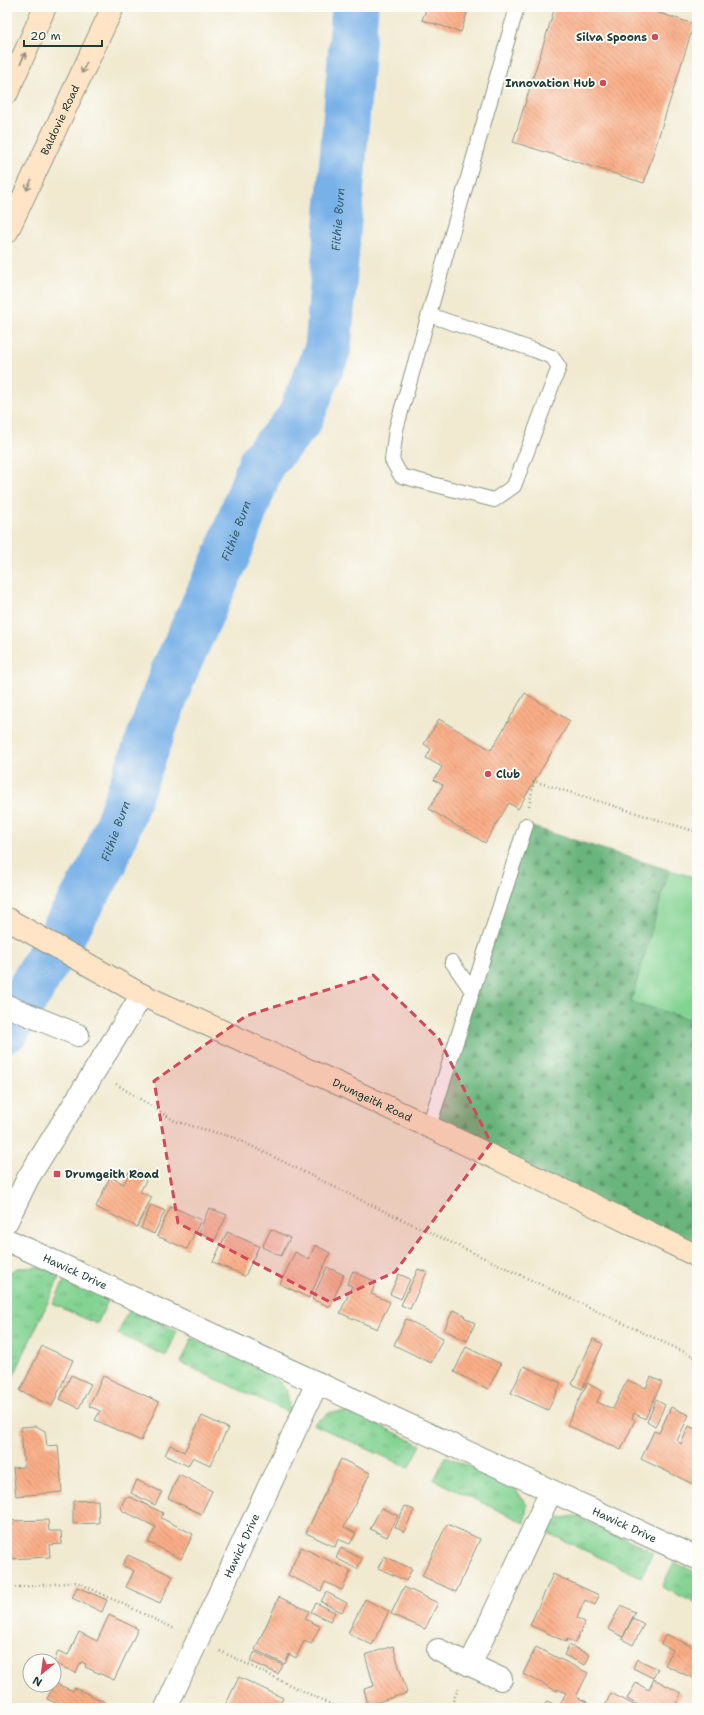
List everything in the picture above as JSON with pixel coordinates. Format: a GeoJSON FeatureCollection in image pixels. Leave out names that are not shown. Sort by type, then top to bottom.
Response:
{"type":"FeatureCollection","features":[{"type":"Feature","properties":{"kind":"main road"},"geometry":{"type":"LineString","coordinates":[[7,94],[45,7]]}},
{"type":"Feature","properties":{"kind":"main road","name":"Baldovie Road"},"geometry":{"type":"LineString","coordinates":[[7,232],[113,7]]}},
{"type":"Feature","properties":{"kind":"main road","name":"Drumgeith Road"},"geometry":{"type":"LineString","coordinates":[[10,921],[142,995],[429,1126],[697,1256]]}},
{"type":"Feature","properties":{"kind":"street"},"geometry":{"type":"LineString","coordinates":[[7,1221],[28,1178],[142,995]]}},
{"type":"Feature","properties":{"kind":"street"},"geometry":{"type":"LineString","coordinates":[[7,1006],[68,1032]]}},
{"type":"Feature","properties":{"kind":"street","name":"Hawick Drive"},"geometry":{"type":"LineString","coordinates":[[7,1240],[697,1558]]}},
{"type":"Feature","properties":{"kind":"street","name":"Hawick Drive"},"geometry":{"type":"LineString","coordinates":[[166,1708],[317,1383]]}},
{"type":"Feature","properties":{"kind":"street"},"geometry":{"type":"LineString","coordinates":[[470,1664],[551,1491]]}},
{"type":"Feature","properties":{"kind":"street"},"geometry":{"type":"LineString","coordinates":[[438,1650],[501,1679]]}},
{"type":"Feature","properties":{"kind":"lane"},"geometry":{"type":"LineString","coordinates":[[429,315],[552,357],[559,367],[514,486],[494,500],[401,476],[392,460],[396,429],[517,7]]}},
{"type":"Feature","properties":{"kind":"lane"},"geometry":{"type":"LineString","coordinates":[[429,1126],[526,825]]}},
{"type":"Feature","properties":{"kind":"lane"},"geometry":{"type":"LineString","coordinates":[[452,962],[472,991]]}},
{"type":"Feature","properties":{"kind":"path"},"geometry":{"type":"LineString","coordinates":[[526,825],[534,781],[697,832]]}},
{"type":"Feature","properties":{"kind":"path"},"geometry":{"type":"LineString","coordinates":[[95,1070],[175,1121],[235,1138],[372,1205],[697,1358]]}},
{"type":"Feature","properties":{"kind":"highlighted area"},"geometry":{"type":"Polygon","coordinates":[[[373,975],[439,1039],[491,1143],[395,1272],[330,1302],[178,1223],[154,1081],[246,1016],[373,975]]]}},
{"type":"Feature","properties":{"kind":"green space"},"geometry":{"type":"Polygon","coordinates":[[[526,825],[669,870],[631,1002],[697,1021],[697,1257],[429,1126],[526,825]]]}},
{"type":"Feature","properties":{"kind":"green space"},"geometry":{"type":"Polygon","coordinates":[[[669,870],[697,878],[697,1021],[631,1002],[669,870]]]}},
{"type":"Feature","properties":{"kind":"green space"},"geometry":{"type":"Polygon","coordinates":[[[40,1267],[60,1276],[7,1390],[7,1274],[18,1268],[40,1267]]]}},
{"type":"Feature","properties":{"kind":"green space"},"geometry":{"type":"Polygon","coordinates":[[[65,1279],[109,1299],[97,1324],[53,1304],[65,1279]]]}},
{"type":"Feature","properties":{"kind":"green space"},"geometry":{"type":"Polygon","coordinates":[[[129,1309],[177,1331],[166,1356],[118,1334],[129,1309]]]}},
{"type":"Feature","properties":{"kind":"green space"},"geometry":{"type":"Polygon","coordinates":[[[192,1338],[273,1375],[287,1391],[290,1413],[181,1363],[192,1338]]]}},
{"type":"Feature","properties":{"kind":"green space"},"geometry":{"type":"Polygon","coordinates":[[[331,1412],[352,1412],[421,1445],[409,1468],[313,1424],[331,1412]]]}},
{"type":"Feature","properties":{"kind":"green space"},"geometry":{"type":"Polygon","coordinates":[[[446,1456],[514,1487],[527,1505],[525,1523],[434,1480],[446,1456]]]}},
{"type":"Feature","properties":{"kind":"green space"},"geometry":{"type":"Polygon","coordinates":[[[575,1516],[653,1552],[641,1577],[544,1531],[555,1519],[575,1516]]]}},
{"type":"Feature","properties":{"kind":"green space"},"geometry":{"type":"Polygon","coordinates":[[[674,1562],[697,1573],[697,1604],[662,1587],[674,1562]]]}},
{"type":"Feature","properties":{"kind":"building"},"geometry":{"type":"Polygon","coordinates":[[[427,7],[469,7],[461,32],[422,20],[427,7]]]}},
{"type":"Feature","properties":{"kind":"building","name":"Innovation Hub"},"geometry":{"type":"Polygon","coordinates":[[[555,7],[640,7],[694,24],[644,183],[513,142],[555,7]]]}},
{"type":"Feature","properties":{"kind":"building","name":"Club"},"geometry":{"type":"Polygon","coordinates":[[[525,693],[570,721],[518,809],[509,803],[485,843],[429,809],[443,785],[434,780],[442,767],[426,758],[431,749],[424,744],[439,719],[491,750],[525,693]]]}},
{"type":"Feature","properties":{"kind":"building"},"geometry":{"type":"Polygon","coordinates":[[[134,1170],[140,1171],[146,1180],[140,1192],[152,1197],[137,1227],[96,1207],[110,1177],[124,1184],[129,1172],[134,1170]]]}},
{"type":"Feature","properties":{"kind":"building"},"geometry":{"type":"Polygon","coordinates":[[[151,1205],[165,1211],[154,1234],[141,1228],[151,1205]]]}},
{"type":"Feature","properties":{"kind":"building"},"geometry":{"type":"Polygon","coordinates":[[[171,1206],[201,1220],[187,1249],[157,1236],[171,1206]]]}},
{"type":"Feature","properties":{"kind":"building"},"geometry":{"type":"Polygon","coordinates":[[[209,1208],[227,1215],[215,1240],[199,1232],[209,1208]]]}},
{"type":"Feature","properties":{"kind":"building"},"geometry":{"type":"Polygon","coordinates":[[[271,1229],[290,1238],[281,1256],[262,1247],[271,1229]]]}},
{"type":"Feature","properties":{"kind":"building"},"geometry":{"type":"Polygon","coordinates":[[[227,1232],[259,1246],[245,1276],[213,1262],[227,1232]]]}},
{"type":"Feature","properties":{"kind":"building"},"geometry":{"type":"Polygon","coordinates":[[[315,1245],[330,1253],[309,1298],[280,1284],[295,1252],[309,1259],[315,1245]]]}},
{"type":"Feature","properties":{"kind":"building"},"geometry":{"type":"Polygon","coordinates":[[[327,1267],[344,1275],[330,1307],[312,1299],[327,1267]]]}},
{"type":"Feature","properties":{"kind":"building"},"geometry":{"type":"Polygon","coordinates":[[[418,1269],[427,1272],[410,1309],[401,1305],[418,1269]]]}},
{"type":"Feature","properties":{"kind":"building"},"geometry":{"type":"Polygon","coordinates":[[[353,1271],[376,1282],[371,1294],[390,1302],[377,1329],[340,1313],[352,1286],[347,1284],[353,1271]]]}},
{"type":"Feature","properties":{"kind":"building"},"geometry":{"type":"Polygon","coordinates":[[[399,1274],[410,1279],[401,1299],[390,1294],[399,1274]]]}},
{"type":"Feature","properties":{"kind":"building"},"geometry":{"type":"Polygon","coordinates":[[[453,1310],[465,1315],[464,1317],[475,1323],[467,1341],[444,1330],[453,1310]]]}},
{"type":"Feature","properties":{"kind":"building"},"geometry":{"type":"Polygon","coordinates":[[[406,1319],[443,1338],[431,1363],[394,1345],[406,1319]]]}},
{"type":"Feature","properties":{"kind":"building"},"geometry":{"type":"Polygon","coordinates":[[[593,1339],[603,1344],[582,1389],[572,1384],[593,1339]]]}},
{"type":"Feature","properties":{"kind":"building"},"geometry":{"type":"Polygon","coordinates":[[[42,1346],[73,1360],[52,1406],[20,1391],[42,1346]]]}},
{"type":"Feature","properties":{"kind":"building"},"geometry":{"type":"Polygon","coordinates":[[[466,1347],[501,1364],[488,1389],[454,1372],[466,1347]]]}},
{"type":"Feature","properties":{"kind":"building"},"geometry":{"type":"Polygon","coordinates":[[[524,1366],[561,1383],[548,1410],[511,1393],[524,1366]]]}},
{"type":"Feature","properties":{"kind":"building"},"geometry":{"type":"Polygon","coordinates":[[[71,1375],[91,1384],[79,1408],[60,1399],[71,1375]]]}},
{"type":"Feature","properties":{"kind":"building"},"geometry":{"type":"Polygon","coordinates":[[[103,1376],[159,1402],[141,1441],[95,1420],[100,1411],[89,1406],[103,1376]]]}},
{"type":"Feature","properties":{"kind":"building"},"geometry":{"type":"Polygon","coordinates":[[[651,1377],[662,1382],[645,1419],[634,1413],[632,1418],[635,1420],[621,1450],[567,1425],[587,1383],[602,1391],[597,1402],[613,1409],[627,1380],[646,1388],[651,1377]]]}},
{"type":"Feature","properties":{"kind":"building"},"geometry":{"type":"Polygon","coordinates":[[[656,1400],[665,1405],[655,1427],[647,1422],[656,1400]]]}},
{"type":"Feature","properties":{"kind":"building"},"geometry":{"type":"Polygon","coordinates":[[[671,1407],[689,1415],[677,1441],[681,1444],[689,1426],[697,1430],[697,1481],[695,1485],[641,1459],[654,1431],[659,1433],[671,1407]]]}},
{"type":"Feature","properties":{"kind":"building"},"geometry":{"type":"Polygon","coordinates":[[[202,1416],[228,1428],[210,1465],[193,1457],[188,1466],[165,1455],[170,1445],[184,1452],[202,1416]]]}},
{"type":"Feature","properties":{"kind":"building"},"geometry":{"type":"Polygon","coordinates":[[[36,1426],[45,1431],[47,1446],[58,1445],[62,1492],[16,1496],[13,1468],[24,1467],[21,1427],[36,1426]]]}},
{"type":"Feature","properties":{"kind":"building"},"geometry":{"type":"Polygon","coordinates":[[[341,1459],[370,1473],[344,1527],[356,1533],[350,1544],[338,1539],[335,1547],[306,1533],[341,1459]]]}},
{"type":"Feature","properties":{"kind":"building"},"geometry":{"type":"Polygon","coordinates":[[[179,1474],[212,1491],[201,1514],[168,1498],[179,1474]]]}},
{"type":"Feature","properties":{"kind":"building"},"geometry":{"type":"Polygon","coordinates":[[[137,1480],[162,1492],[155,1505],[131,1493],[137,1480]]]}},
{"type":"Feature","properties":{"kind":"building"},"geometry":{"type":"Polygon","coordinates":[[[130,1497],[163,1513],[161,1518],[193,1534],[181,1559],[148,1542],[156,1527],[123,1511],[121,1507],[125,1498],[130,1497]]]}},
{"type":"Feature","properties":{"kind":"building"},"geometry":{"type":"Polygon","coordinates":[[[98,1500],[99,1523],[73,1524],[73,1501],[98,1500]]]}},
{"type":"Feature","properties":{"kind":"building"},"geometry":{"type":"Polygon","coordinates":[[[405,1506],[414,1510],[404,1532],[395,1527],[405,1506]]]}},
{"type":"Feature","properties":{"kind":"building"},"geometry":{"type":"Polygon","coordinates":[[[381,1508],[398,1516],[387,1537],[370,1529],[381,1508]]]}},
{"type":"Feature","properties":{"kind":"building"},"geometry":{"type":"Polygon","coordinates":[[[48,1520],[49,1531],[61,1531],[62,1544],[49,1545],[50,1557],[7,1559],[7,1521],[48,1520]]]}},
{"type":"Feature","properties":{"kind":"building"},"geometry":{"type":"Polygon","coordinates":[[[447,1524],[480,1539],[456,1592],[422,1576],[447,1524]]]}},
{"type":"Feature","properties":{"kind":"building"},"geometry":{"type":"Polygon","coordinates":[[[301,1547],[351,1571],[342,1590],[325,1582],[321,1591],[288,1575],[301,1547]]]}},
{"type":"Feature","properties":{"kind":"building"},"geometry":{"type":"Polygon","coordinates":[[[341,1548],[362,1559],[357,1569],[336,1558],[341,1548]]]}},
{"type":"Feature","properties":{"kind":"building"},"geometry":{"type":"Polygon","coordinates":[[[128,1555],[173,1576],[160,1603],[126,1587],[134,1571],[122,1565],[128,1555]]]}},
{"type":"Feature","properties":{"kind":"building"},"geometry":{"type":"Polygon","coordinates":[[[384,1556],[412,1569],[406,1581],[378,1568],[384,1556]]]}},
{"type":"Feature","properties":{"kind":"building"},"geometry":{"type":"Polygon","coordinates":[[[553,1574],[599,1595],[595,1605],[585,1600],[577,1618],[585,1622],[575,1643],[567,1639],[566,1642],[530,1625],[553,1574]]]}},
{"type":"Feature","properties":{"kind":"building"},"geometry":{"type":"Polygon","coordinates":[[[77,1587],[107,1600],[102,1612],[72,1598],[77,1587]]]}},
{"type":"Feature","properties":{"kind":"building"},"geometry":{"type":"Polygon","coordinates":[[[404,1587],[438,1603],[425,1629],[391,1614],[404,1587]]]}},
{"type":"Feature","properties":{"kind":"building"},"geometry":{"type":"Polygon","coordinates":[[[326,1592],[347,1603],[342,1612],[321,1602],[326,1592]]]}},
{"type":"Feature","properties":{"kind":"building"},"geometry":{"type":"Polygon","coordinates":[[[279,1597],[309,1611],[305,1619],[320,1626],[311,1644],[304,1641],[296,1658],[289,1654],[285,1664],[255,1650],[279,1597]]]}},
{"type":"Feature","properties":{"kind":"building"},"geometry":{"type":"Polygon","coordinates":[[[365,1599],[389,1611],[372,1645],[348,1633],[365,1599]]]}},
{"type":"Feature","properties":{"kind":"building"},"geometry":{"type":"Polygon","coordinates":[[[316,1603],[335,1612],[330,1621],[311,1612],[316,1603]]]}},
{"type":"Feature","properties":{"kind":"building"},"geometry":{"type":"Polygon","coordinates":[[[621,1605],[635,1612],[623,1637],[608,1629],[621,1605]]]}},
{"type":"Feature","properties":{"kind":"building"},"geometry":{"type":"Polygon","coordinates":[[[109,1615],[138,1629],[114,1680],[85,1667],[86,1664],[81,1662],[76,1673],[62,1667],[62,1653],[57,1653],[58,1651],[68,1655],[79,1632],[97,1641],[109,1615]]]}},
{"type":"Feature","properties":{"kind":"building"},"geometry":{"type":"Polygon","coordinates":[[[633,1618],[644,1624],[633,1645],[622,1639],[633,1618]]]}},
{"type":"Feature","properties":{"kind":"building"},"geometry":{"type":"Polygon","coordinates":[[[666,1634],[697,1649],[697,1680],[665,1665],[673,1650],[661,1644],[666,1634]]]}},
{"type":"Feature","properties":{"kind":"building"},"geometry":{"type":"Polygon","coordinates":[[[569,1645],[590,1655],[585,1665],[564,1655],[569,1645]]]}},
{"type":"Feature","properties":{"kind":"building"},"geometry":{"type":"Polygon","coordinates":[[[393,1646],[407,1693],[368,1705],[364,1689],[374,1686],[365,1655],[393,1646]]]}},
{"type":"Feature","properties":{"kind":"building"},"geometry":{"type":"Polygon","coordinates":[[[536,1647],[588,1673],[576,1697],[587,1702],[585,1708],[568,1708],[560,1704],[566,1693],[557,1689],[557,1691],[523,1674],[536,1647]]]}},
{"type":"Feature","properties":{"kind":"building"},"geometry":{"type":"Polygon","coordinates":[[[255,1652],[283,1665],[278,1674],[250,1661],[255,1652]]]}},
{"type":"Feature","properties":{"kind":"building"},"geometry":{"type":"Polygon","coordinates":[[[637,1659],[658,1669],[653,1678],[633,1668],[637,1659]]]}},
{"type":"Feature","properties":{"kind":"building"},"geometry":{"type":"Polygon","coordinates":[[[239,1677],[283,1698],[278,1708],[224,1708],[239,1677]]]}},
{"type":"Feature","properties":{"kind":"building"},"geometry":{"type":"Polygon","coordinates":[[[654,1679],[681,1693],[674,1708],[654,1708],[646,1704],[644,1708],[627,1699],[636,1683],[649,1690],[654,1679]]]}},
{"type":"Feature","properties":{"kind":"building"},"geometry":{"type":"Polygon","coordinates":[[[62,1686],[73,1691],[75,1688],[107,1703],[104,1708],[66,1708],[47,1699],[50,1693],[62,1693],[62,1686]]]}},
{"type":"Feature","properties":{"kind":"building"},"geometry":{"type":"Polygon","coordinates":[[[611,1693],[634,1705],[632,1708],[610,1708],[605,1706],[611,1693]]]}},
{"type":"Feature","properties":{"kind":"building"},"geometry":{"type":"Polygon","coordinates":[[[547,1701],[562,1708],[543,1708],[547,1701]]]}},
{"type":"Feature","properties":{"kind":"waterway","name":"Fithie Burn"},"geometry":{"type":"LineString","coordinates":[[7,1029],[104,863],[173,674],[228,553],[262,462],[299,420],[328,348],[355,7]]}},
{"type":"Feature","properties":{"kind":"place","name":"Silva Spoons"},"geometry":{"type":"Point","coordinates":[655,37]}},
{"type":"Feature","properties":{"kind":"place","name":"Innovation Hub"},"geometry":{"type":"Point","coordinates":[603,83]}},
{"type":"Feature","properties":{"kind":"place","name":"Club"},"geometry":{"type":"Point","coordinates":[488,774]}},
{"type":"Feature","properties":{"kind":"place","name":"Drumgeith Road"},"geometry":{"type":"Point","coordinates":[57,1174]}}]}
